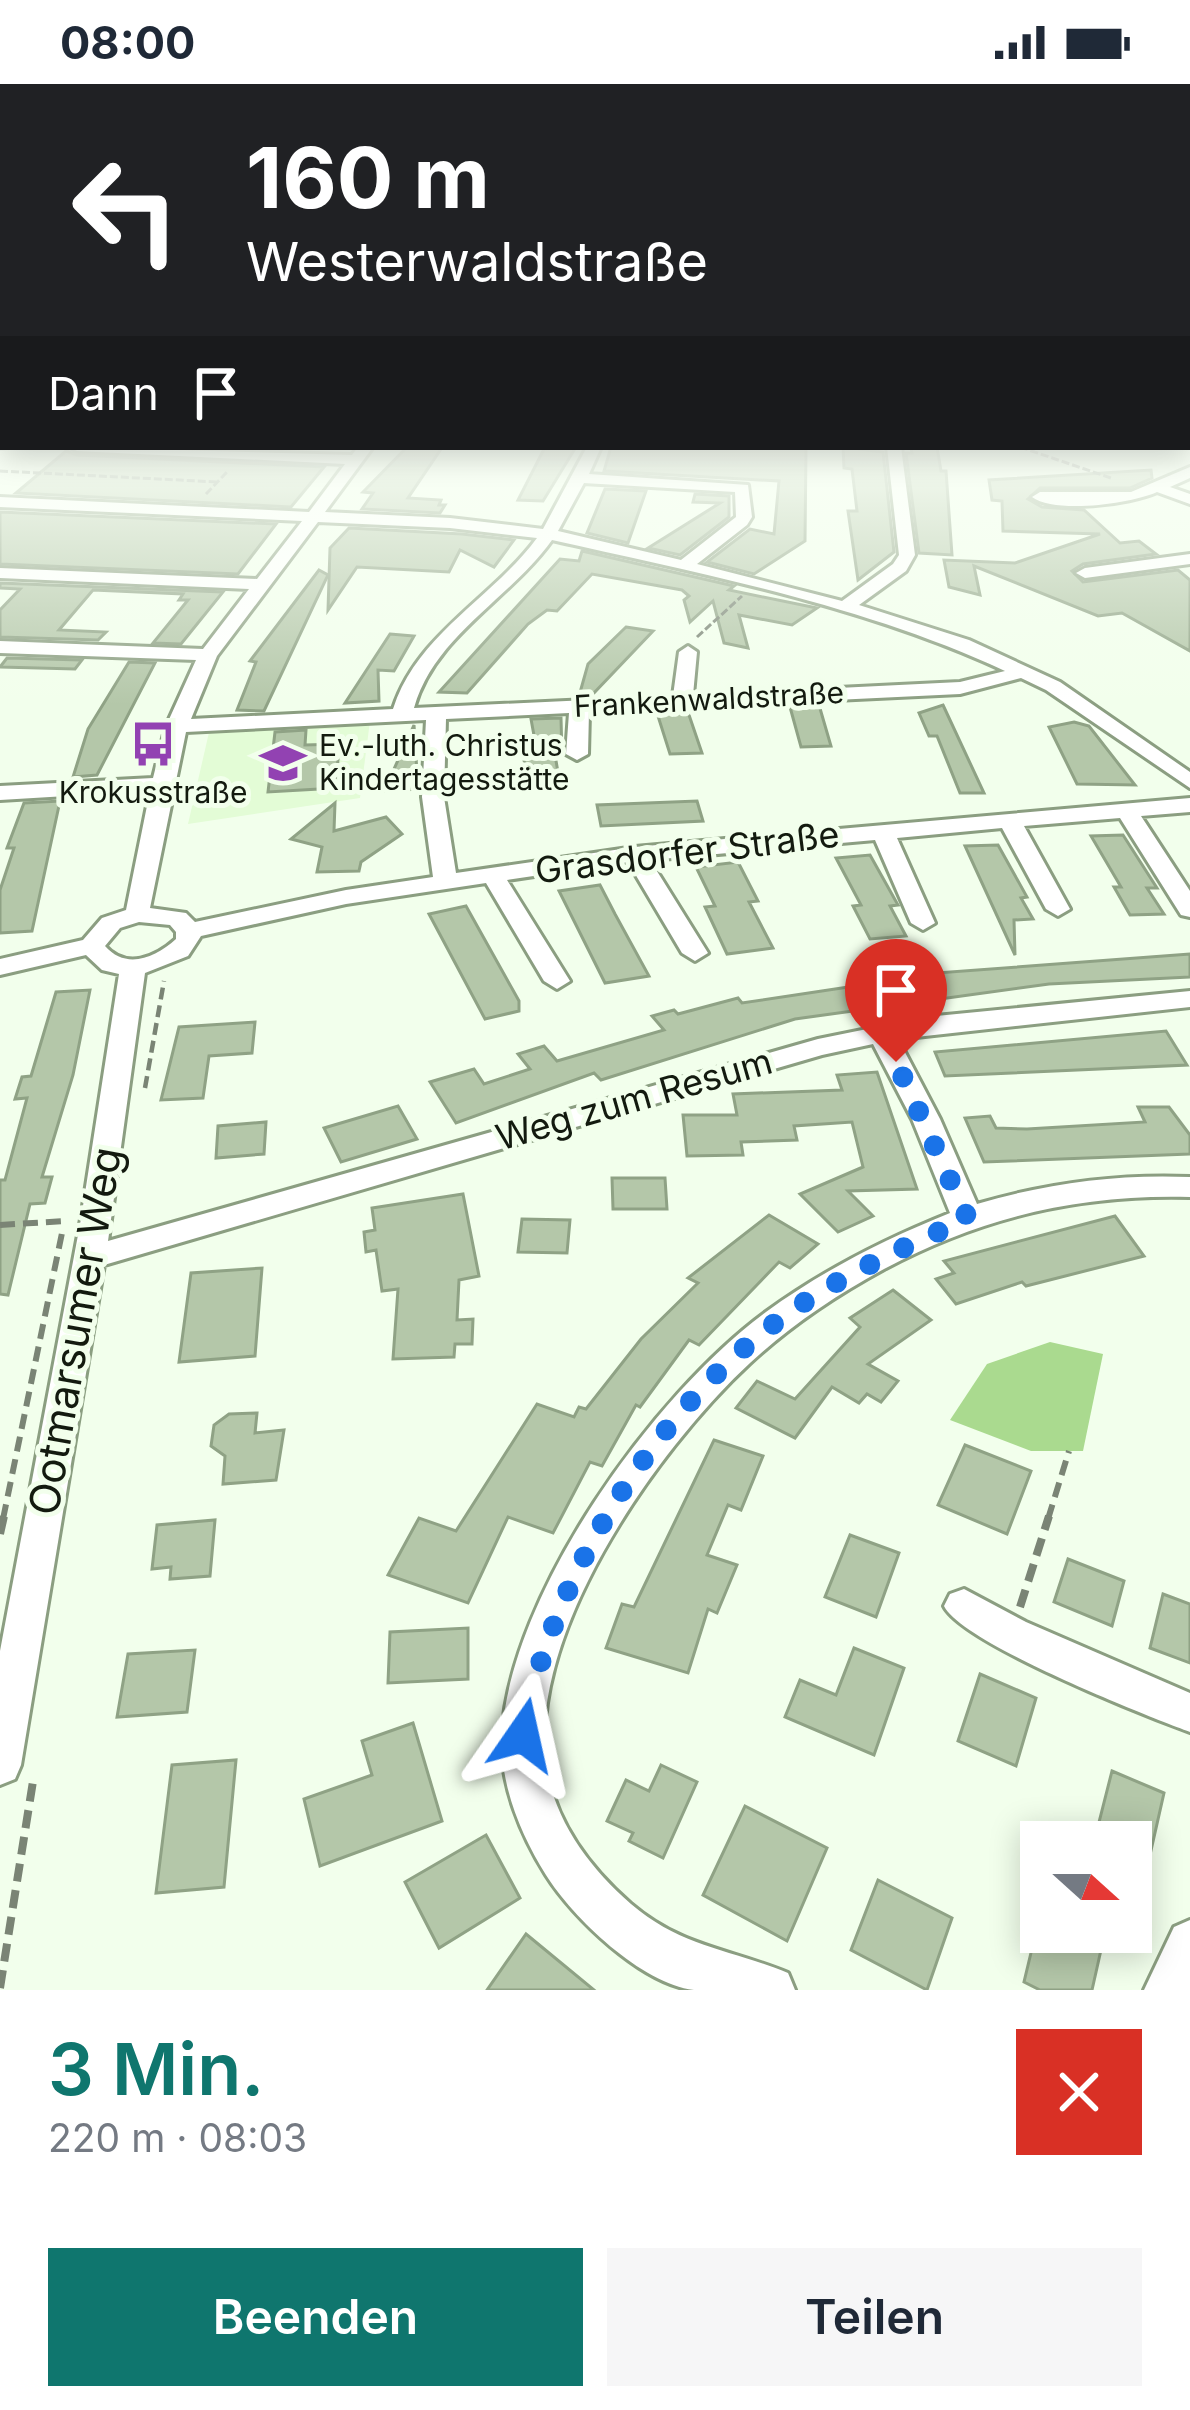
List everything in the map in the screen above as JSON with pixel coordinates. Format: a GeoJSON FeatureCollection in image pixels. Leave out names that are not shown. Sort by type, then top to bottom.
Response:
{"type":"FeatureCollection","features":[{"type":"Feature","properties":{"kind":"street"},"geometry":{"type":"LineString","coordinates":[[137,914],[160,784],[176,726],[208,655],[301,528]]}},
{"type":"Feature","properties":{"kind":"street"},"geometry":{"type":"LineString","coordinates":[[468,528],[548,534],[685,565],[962,644],[1082,704],[1190,782]]}},
{"type":"Feature","properties":{"kind":"street"},"geometry":{"type":"LineString","coordinates":[[402,714],[409,687],[430,656],[501,591],[551,528]]}},
{"type":"Feature","properties":{"kind":"street"},"geometry":{"type":"LineString","coordinates":[[685,565],[735,528]]}},
{"type":"Feature","properties":{"kind":"street"},"geometry":{"type":"LineString","coordinates":[[845,607],[900,567],[908,555],[904,528]]}},
{"type":"Feature","properties":{"kind":"street"},"geometry":{"type":"LineString","coordinates":[[1085,573],[1190,559]]}},
{"type":"Feature","properties":{"kind":"street"},"geometry":{"type":"LineString","coordinates":[[0,573],[261,584]]}},
{"type":"Feature","properties":{"kind":"street"},"geometry":{"type":"LineString","coordinates":[[0,646],[208,655]]}},
{"type":"Feature","properties":{"kind":"street"},"geometry":{"type":"LineString","coordinates":[[682,701],[688,652]]}},
{"type":"Feature","properties":{"kind":"street","name":"Frankenwaldstraße"},"geometry":{"type":"LineString","coordinates":[[176,726],[960,688],[1023,672]]}},
{"type":"Feature","properties":{"kind":"street"},"geometry":{"type":"LineString","coordinates":[[577,754],[579,707]]}},
{"type":"Feature","properties":{"kind":"street"},"geometry":{"type":"LineString","coordinates":[[436,714],[433,797],[446,883]]}},
{"type":"Feature","properties":{"kind":"street"},"geometry":{"type":"LineString","coordinates":[[0,794],[160,784]]}},
{"type":"Feature","properties":{"kind":"street","name":"Grasdorfer Straße"},"geometry":{"type":"LineString","coordinates":[[189,931],[634,854],[1190,805]]}},
{"type":"Feature","properties":{"kind":"street"},"geometry":{"type":"LineString","coordinates":[[1126,811],[1190,910]]}},
{"type":"Feature","properties":{"kind":"street"},"geometry":{"type":"LineString","coordinates":[[1009,820],[1058,909]]}},
{"type":"Feature","properties":{"kind":"street"},"geometry":{"type":"LineString","coordinates":[[882,830],[923,922]]}},
{"type":"Feature","properties":{"kind":"street"},"geometry":{"type":"LineString","coordinates":[[634,854],[695,953]]}},
{"type":"Feature","properties":{"kind":"street"},"geometry":{"type":"LineString","coordinates":[[493,876],[557,981]]}},
{"type":"Feature","properties":{"kind":"street"},"geometry":{"type":"LineString","coordinates":[[0,967],[92,946],[111,923],[137,914],[177,918],[189,931],[188,941],[168,959],[133,967],[109,964],[92,946]]}},
{"type":"Feature","properties":{"kind":"street","name":"Ootmarsumer Weg"},"geometry":{"type":"LineString","coordinates":[[0,1765],[89,1258],[77,1213],[133,967]]}},
{"type":"Feature","properties":{"kind":"street","name":"Weg zum Resum"},"geometry":{"type":"LineString","coordinates":[[89,1258],[731,1069],[880,1033],[1190,999]]}},
{"type":"Feature","properties":{"kind":"street"},"geometry":{"type":"LineString","coordinates":[[880,1033],[926,1119],[968,1219]]}},
{"type":"Feature","properties":{"kind":"street"},"geometry":{"type":"LineString","coordinates":[[770,1990],[676,1961],[586,1892],[536,1815],[526,1781],[523,1735],[531,1683],[573,1578],[610,1512],[724,1365],[814,1295],[968,1219],[1074,1186],[1190,1187]]}},
{"type":"Feature","properties":{"kind":"street"},"geometry":{"type":"LineString","coordinates":[[964,1606],[1012,1635],[1190,1713]]}},
{"type":"Feature","properties":{"kind":"street"},"geometry":{"type":"LineString","coordinates":[[1168,1990],[1190,1943]]}},
{"type":"Feature","properties":{"kind":"path"},"geometry":{"type":"LineString","coordinates":[[688,652],[695,639],[755,584]]}},
{"type":"Feature","properties":{"kind":"path"},"geometry":{"type":"LineString","coordinates":[[0,1226],[77,1213],[0,1534]]}},
{"type":"Feature","properties":{"kind":"path"},"geometry":{"type":"LineString","coordinates":[[1012,1635],[1069,1451]]}},
{"type":"Feature","properties":{"kind":"shaded area","name":"Ev.-luth. Christus Kindertagesstätte"},"geometry":{"type":"Polygon","coordinates":[[[370,721],[360,798],[188,824],[210,728],[370,721]]]}},
{"type":"Feature","properties":{"kind":"green space"},"geometry":{"type":"Polygon","coordinates":[[[1050,1342],[1103,1354],[1083,1451],[1031,1451],[950,1420],[987,1364],[1050,1342]]]}},
{"type":"Feature","properties":{"kind":"building"},"geometry":{"type":"Polygon","coordinates":[[[0,528],[273,528],[238,574],[0,564],[0,528]]]}},
{"type":"Feature","properties":{"kind":"building"},"geometry":{"type":"Polygon","coordinates":[[[349,528],[514,540],[494,567],[460,550],[449,572],[357,567],[328,610],[330,548],[349,528]]]}},
{"type":"Feature","properties":{"kind":"building"},"geometry":{"type":"Polygon","coordinates":[[[589,528],[633,528],[628,543],[587,533],[589,528]]]}},
{"type":"Feature","properties":{"kind":"building"},"geometry":{"type":"Polygon","coordinates":[[[680,528],[715,528],[680,555],[648,548],[680,528]]]}},
{"type":"Feature","properties":{"kind":"building"},"geometry":{"type":"Polygon","coordinates":[[[775,528],[805,528],[805,541],[754,574],[707,562],[750,529],[774,534],[775,528]]]}},
{"type":"Feature","properties":{"kind":"building"},"geometry":{"type":"Polygon","coordinates":[[[850,528],[891,528],[894,552],[858,580],[850,528]]]}},
{"type":"Feature","properties":{"kind":"building"},"geometry":{"type":"Polygon","coordinates":[[[916,528],[950,528],[952,555],[919,553],[916,528]]]}},
{"type":"Feature","properties":{"kind":"building"},"geometry":{"type":"Polygon","coordinates":[[[1104,528],[1120,543],[1139,541],[1156,554],[1083,564],[1072,571],[1083,582],[1178,570],[1190,580],[1190,651],[1122,613],[1098,616],[974,566],[980,595],[949,587],[944,560],[1015,563],[1100,534],[1003,531],[1104,528]]]}},
{"type":"Feature","properties":{"kind":"building"},"geometry":{"type":"Polygon","coordinates":[[[582,551],[817,608],[792,625],[739,615],[748,648],[724,643],[713,601],[690,622],[684,600],[689,596],[682,590],[592,574],[557,611],[547,610],[528,624],[467,693],[439,692],[560,559],[579,561],[582,551]]]}},
{"type":"Feature","properties":{"kind":"building"},"geometry":{"type":"Polygon","coordinates":[[[319,570],[328,575],[264,711],[237,710],[256,662],[250,661],[319,570]]]}},
{"type":"Feature","properties":{"kind":"building"},"geometry":{"type":"Polygon","coordinates":[[[0,583],[223,592],[181,644],[153,643],[188,600],[179,600],[183,594],[93,590],[59,630],[106,632],[98,640],[0,637],[0,610],[20,589],[0,588],[0,583]]]}},
{"type":"Feature","properties":{"kind":"building"},"geometry":{"type":"Polygon","coordinates":[[[626,627],[653,631],[592,695],[579,696],[588,664],[626,627]]]}},
{"type":"Feature","properties":{"kind":"building"},"geometry":{"type":"Polygon","coordinates":[[[390,634],[414,636],[394,671],[378,670],[379,701],[345,703],[390,634]]]}},
{"type":"Feature","properties":{"kind":"building"},"geometry":{"type":"Polygon","coordinates":[[[7,658],[82,660],[75,669],[0,667],[7,658]]]}},
{"type":"Feature","properties":{"kind":"building"},"geometry":{"type":"Polygon","coordinates":[[[129,662],[155,663],[97,775],[73,777],[88,729],[129,662]]]}},
{"type":"Feature","properties":{"kind":"building"},"geometry":{"type":"Polygon","coordinates":[[[819,705],[831,746],[801,747],[790,707],[819,705]]]}},
{"type":"Feature","properties":{"kind":"building"},"geometry":{"type":"Polygon","coordinates":[[[943,705],[984,793],[960,793],[937,736],[929,736],[919,713],[943,705]]]}},
{"type":"Feature","properties":{"kind":"building"},"geometry":{"type":"Polygon","coordinates":[[[688,712],[702,753],[670,754],[657,713],[688,712]]]}},
{"type":"Feature","properties":{"kind":"building"},"geometry":{"type":"Polygon","coordinates":[[[561,718],[562,755],[555,755],[559,778],[527,780],[523,753],[537,752],[531,719],[561,718]]]}},
{"type":"Feature","properties":{"kind":"building"},"geometry":{"type":"Polygon","coordinates":[[[1074,722],[1089,726],[1135,785],[1077,784],[1049,727],[1074,722]]]}},
{"type":"Feature","properties":{"kind":"building"},"geometry":{"type":"Polygon","coordinates":[[[414,725],[418,789],[384,791],[414,725]]]}},
{"type":"Feature","properties":{"kind":"building"},"geometry":{"type":"Polygon","coordinates":[[[306,730],[305,745],[339,744],[336,788],[268,792],[275,732],[306,730]]]}},
{"type":"Feature","properties":{"kind":"building"},"geometry":{"type":"Polygon","coordinates":[[[60,801],[32,931],[0,933],[0,890],[14,848],[7,848],[24,803],[60,801]]]}},
{"type":"Feature","properties":{"kind":"building"},"geometry":{"type":"Polygon","coordinates":[[[697,801],[703,821],[601,826],[597,805],[697,801]]]}},
{"type":"Feature","properties":{"kind":"building"},"geometry":{"type":"Polygon","coordinates":[[[335,803],[334,831],[386,817],[402,834],[361,862],[359,871],[317,872],[322,847],[291,839],[335,803]]]}},
{"type":"Feature","properties":{"kind":"building"},"geometry":{"type":"Polygon","coordinates":[[[1123,835],[1157,888],[1147,888],[1164,914],[1130,915],[1114,887],[1121,887],[1091,836],[1123,835]]]}},
{"type":"Feature","properties":{"kind":"building"},"geometry":{"type":"Polygon","coordinates":[[[998,845],[1027,897],[1021,898],[1033,919],[1014,920],[1015,955],[965,846],[998,845]]]}},
{"type":"Feature","properties":{"kind":"building"},"geometry":{"type":"Polygon","coordinates":[[[870,855],[898,905],[890,906],[906,936],[870,939],[853,906],[861,905],[836,858],[870,855]]]}},
{"type":"Feature","properties":{"kind":"building"},"geometry":{"type":"Polygon","coordinates":[[[738,862],[758,901],[749,902],[773,948],[727,954],[705,907],[715,906],[696,867],[738,862]]]}},
{"type":"Feature","properties":{"kind":"building"},"geometry":{"type":"Polygon","coordinates":[[[600,885],[649,976],[605,983],[559,891],[600,885]]]}},
{"type":"Feature","properties":{"kind":"building"},"geometry":{"type":"Polygon","coordinates":[[[466,906],[519,1001],[519,1011],[485,1019],[429,914],[466,906]]]}},
{"type":"Feature","properties":{"kind":"building"},"geometry":{"type":"Polygon","coordinates":[[[1190,954],[1190,977],[1049,984],[795,1019],[601,1080],[594,1073],[456,1123],[430,1082],[474,1069],[484,1084],[530,1069],[518,1054],[544,1046],[557,1061],[664,1030],[652,1016],[738,998],[742,1003],[908,978],[903,969],[933,965],[937,973],[1190,954]]]}},
{"type":"Feature","properties":{"kind":"building"},"geometry":{"type":"Polygon","coordinates":[[[90,990],[73,1075],[42,1177],[52,1177],[45,1203],[30,1204],[8,1295],[0,1294],[0,1180],[5,1180],[27,1098],[15,1099],[22,1077],[31,1076],[56,992],[90,990]]]}},
{"type":"Feature","properties":{"kind":"building"},"geometry":{"type":"Polygon","coordinates":[[[255,1022],[252,1053],[209,1056],[203,1098],[161,1100],[179,1027],[255,1022]]]}},
{"type":"Feature","properties":{"kind":"building"},"geometry":{"type":"Polygon","coordinates":[[[1166,1031],[1187,1065],[945,1076],[935,1052],[1166,1031]]]}},
{"type":"Feature","properties":{"kind":"building"},"geometry":{"type":"Polygon","coordinates":[[[877,1072],[917,1189],[848,1191],[873,1216],[838,1232],[800,1194],[863,1167],[852,1122],[794,1126],[797,1140],[741,1142],[743,1155],[687,1156],[683,1115],[737,1115],[733,1094],[842,1090],[837,1075],[877,1072]]]}},
{"type":"Feature","properties":{"kind":"building"},"geometry":{"type":"Polygon","coordinates":[[[398,1106],[417,1139],[341,1162],[324,1128],[398,1106]]]}},
{"type":"Feature","properties":{"kind":"building"},"geometry":{"type":"Polygon","coordinates":[[[1138,1107],[1169,1107],[1190,1135],[1190,1154],[984,1162],[965,1118],[990,1116],[996,1128],[1027,1129],[1145,1122],[1138,1107]]]}},
{"type":"Feature","properties":{"kind":"building"},"geometry":{"type":"Polygon","coordinates":[[[266,1122],[264,1154],[216,1158],[218,1126],[266,1122]]]}},
{"type":"Feature","properties":{"kind":"building"},"geometry":{"type":"Polygon","coordinates":[[[612,1178],[665,1178],[667,1209],[613,1209],[612,1178]]]}},
{"type":"Feature","properties":{"kind":"building"},"geometry":{"type":"Polygon","coordinates":[[[463,1194],[479,1276],[459,1280],[457,1320],[473,1319],[472,1344],[455,1344],[454,1357],[393,1359],[398,1289],[382,1291],[376,1250],[366,1252],[364,1232],[375,1230],[372,1208],[463,1194]]]}},
{"type":"Feature","properties":{"kind":"building"},"geometry":{"type":"Polygon","coordinates":[[[769,1215],[818,1244],[790,1268],[779,1262],[699,1345],[689,1340],[640,1407],[636,1405],[602,1466],[590,1462],[553,1533],[508,1517],[468,1603],[388,1575],[419,1518],[456,1531],[537,1404],[574,1417],[579,1407],[586,1409],[641,1339],[698,1283],[688,1278],[769,1215]]]}},
{"type":"Feature","properties":{"kind":"building"},"geometry":{"type":"Polygon","coordinates":[[[1115,1216],[1144,1256],[1026,1286],[1022,1282],[956,1304],[936,1279],[954,1273],[944,1261],[1115,1216]]]}},
{"type":"Feature","properties":{"kind":"building"},"geometry":{"type":"Polygon","coordinates":[[[522,1219],[570,1220],[567,1253],[518,1252],[522,1219]]]}},
{"type":"Feature","properties":{"kind":"building"},"geometry":{"type":"Polygon","coordinates":[[[262,1268],[255,1356],[179,1362],[191,1273],[262,1268]]]}},
{"type":"Feature","properties":{"kind":"building"},"geometry":{"type":"Polygon","coordinates":[[[893,1290],[931,1320],[868,1364],[898,1381],[881,1402],[867,1394],[859,1403],[832,1387],[795,1438],[736,1408],[757,1381],[795,1399],[860,1327],[850,1318],[893,1290]]]}},
{"type":"Feature","properties":{"kind":"building"},"geometry":{"type":"Polygon","coordinates":[[[257,1413],[255,1433],[284,1430],[276,1480],[223,1484],[225,1456],[211,1446],[214,1425],[229,1414],[257,1413]]]}},
{"type":"Feature","properties":{"kind":"building"},"geometry":{"type":"Polygon","coordinates":[[[714,1440],[763,1456],[741,1510],[728,1505],[707,1555],[737,1565],[717,1613],[708,1609],[688,1673],[606,1648],[622,1604],[634,1607],[714,1440]]]}},
{"type":"Feature","properties":{"kind":"building"},"geometry":{"type":"Polygon","coordinates":[[[965,1445],[1031,1471],[1007,1534],[938,1505],[965,1445]]]}},
{"type":"Feature","properties":{"kind":"building"},"geometry":{"type":"Polygon","coordinates":[[[215,1520],[210,1576],[170,1579],[171,1567],[152,1569],[157,1525],[215,1520]]]}},
{"type":"Feature","properties":{"kind":"building"},"geometry":{"type":"Polygon","coordinates":[[[850,1535],[899,1553],[876,1617],[825,1597],[850,1535]]]}},
{"type":"Feature","properties":{"kind":"building"},"geometry":{"type":"Polygon","coordinates":[[[1068,1559],[1124,1581],[1112,1626],[1054,1602],[1068,1559]]]}},
{"type":"Feature","properties":{"kind":"building"},"geometry":{"type":"Polygon","coordinates":[[[1163,1594],[1190,1604],[1190,1663],[1150,1648],[1163,1594]]]}},
{"type":"Feature","properties":{"kind":"building"},"geometry":{"type":"Polygon","coordinates":[[[468,1628],[468,1679],[388,1683],[390,1632],[468,1628]]]}},
{"type":"Feature","properties":{"kind":"building"},"geometry":{"type":"Polygon","coordinates":[[[854,1648],[904,1668],[874,1755],[785,1717],[800,1680],[836,1695],[854,1648]]]}},
{"type":"Feature","properties":{"kind":"building"},"geometry":{"type":"Polygon","coordinates":[[[195,1650],[187,1712],[117,1717],[128,1654],[195,1650]]]}},
{"type":"Feature","properties":{"kind":"building"},"geometry":{"type":"Polygon","coordinates":[[[980,1674],[1036,1698],[1016,1766],[958,1741],[980,1674]]]}},
{"type":"Feature","properties":{"kind":"building"},"geometry":{"type":"Polygon","coordinates":[[[413,1723],[442,1821],[320,1866],[304,1799],[372,1775],[362,1741],[413,1723]]]}},
{"type":"Feature","properties":{"kind":"building"},"geometry":{"type":"Polygon","coordinates":[[[236,1760],[224,1887],[156,1893],[172,1765],[236,1760]]]}},
{"type":"Feature","properties":{"kind":"building"},"geometry":{"type":"Polygon","coordinates":[[[661,1765],[697,1782],[663,1858],[629,1841],[633,1833],[607,1821],[626,1780],[649,1791],[661,1765]]]}},
{"type":"Feature","properties":{"kind":"building"},"geometry":{"type":"Polygon","coordinates":[[[1112,1771],[1164,1793],[1152,1846],[1152,1821],[1099,1821],[1112,1771]]]}},
{"type":"Feature","properties":{"kind":"building"},"geometry":{"type":"Polygon","coordinates":[[[745,1806],[827,1848],[787,1941],[703,1895],[745,1806]]]}},
{"type":"Feature","properties":{"kind":"building"},"geometry":{"type":"Polygon","coordinates":[[[486,1835],[520,1898],[439,1948],[405,1882],[486,1835]]]}},
{"type":"Feature","properties":{"kind":"building"},"geometry":{"type":"Polygon","coordinates":[[[878,1880],[952,1918],[927,1990],[851,1950],[878,1880]]]}},
{"type":"Feature","properties":{"kind":"building"},"geometry":{"type":"Polygon","coordinates":[[[526,1934],[594,1990],[487,1990],[526,1934]]]}},
{"type":"Feature","properties":{"kind":"building"},"geometry":{"type":"Polygon","coordinates":[[[1031,1953],[1100,1953],[1092,1990],[1040,1990],[1024,1982],[1031,1953]]]}},
{"type":"Feature","properties":{"kind":"place","name":"Krokusstraße"},"geometry":{"type":"Point","coordinates":[153,744]}},
{"type":"Feature","properties":{"kind":"place","name":"Ev.-luth. Christus Kindertagesstätte"},"geometry":{"type":"Point","coordinates":[283,763]}},
{"type":"Feature","properties":{"kind":"route"},"geometry":{"type":"LineString","coordinates":[[523,1735],[531,1683],[573,1578],[643,1464],[724,1365],[814,1295],[968,1219],[896,1062]]}}]}
